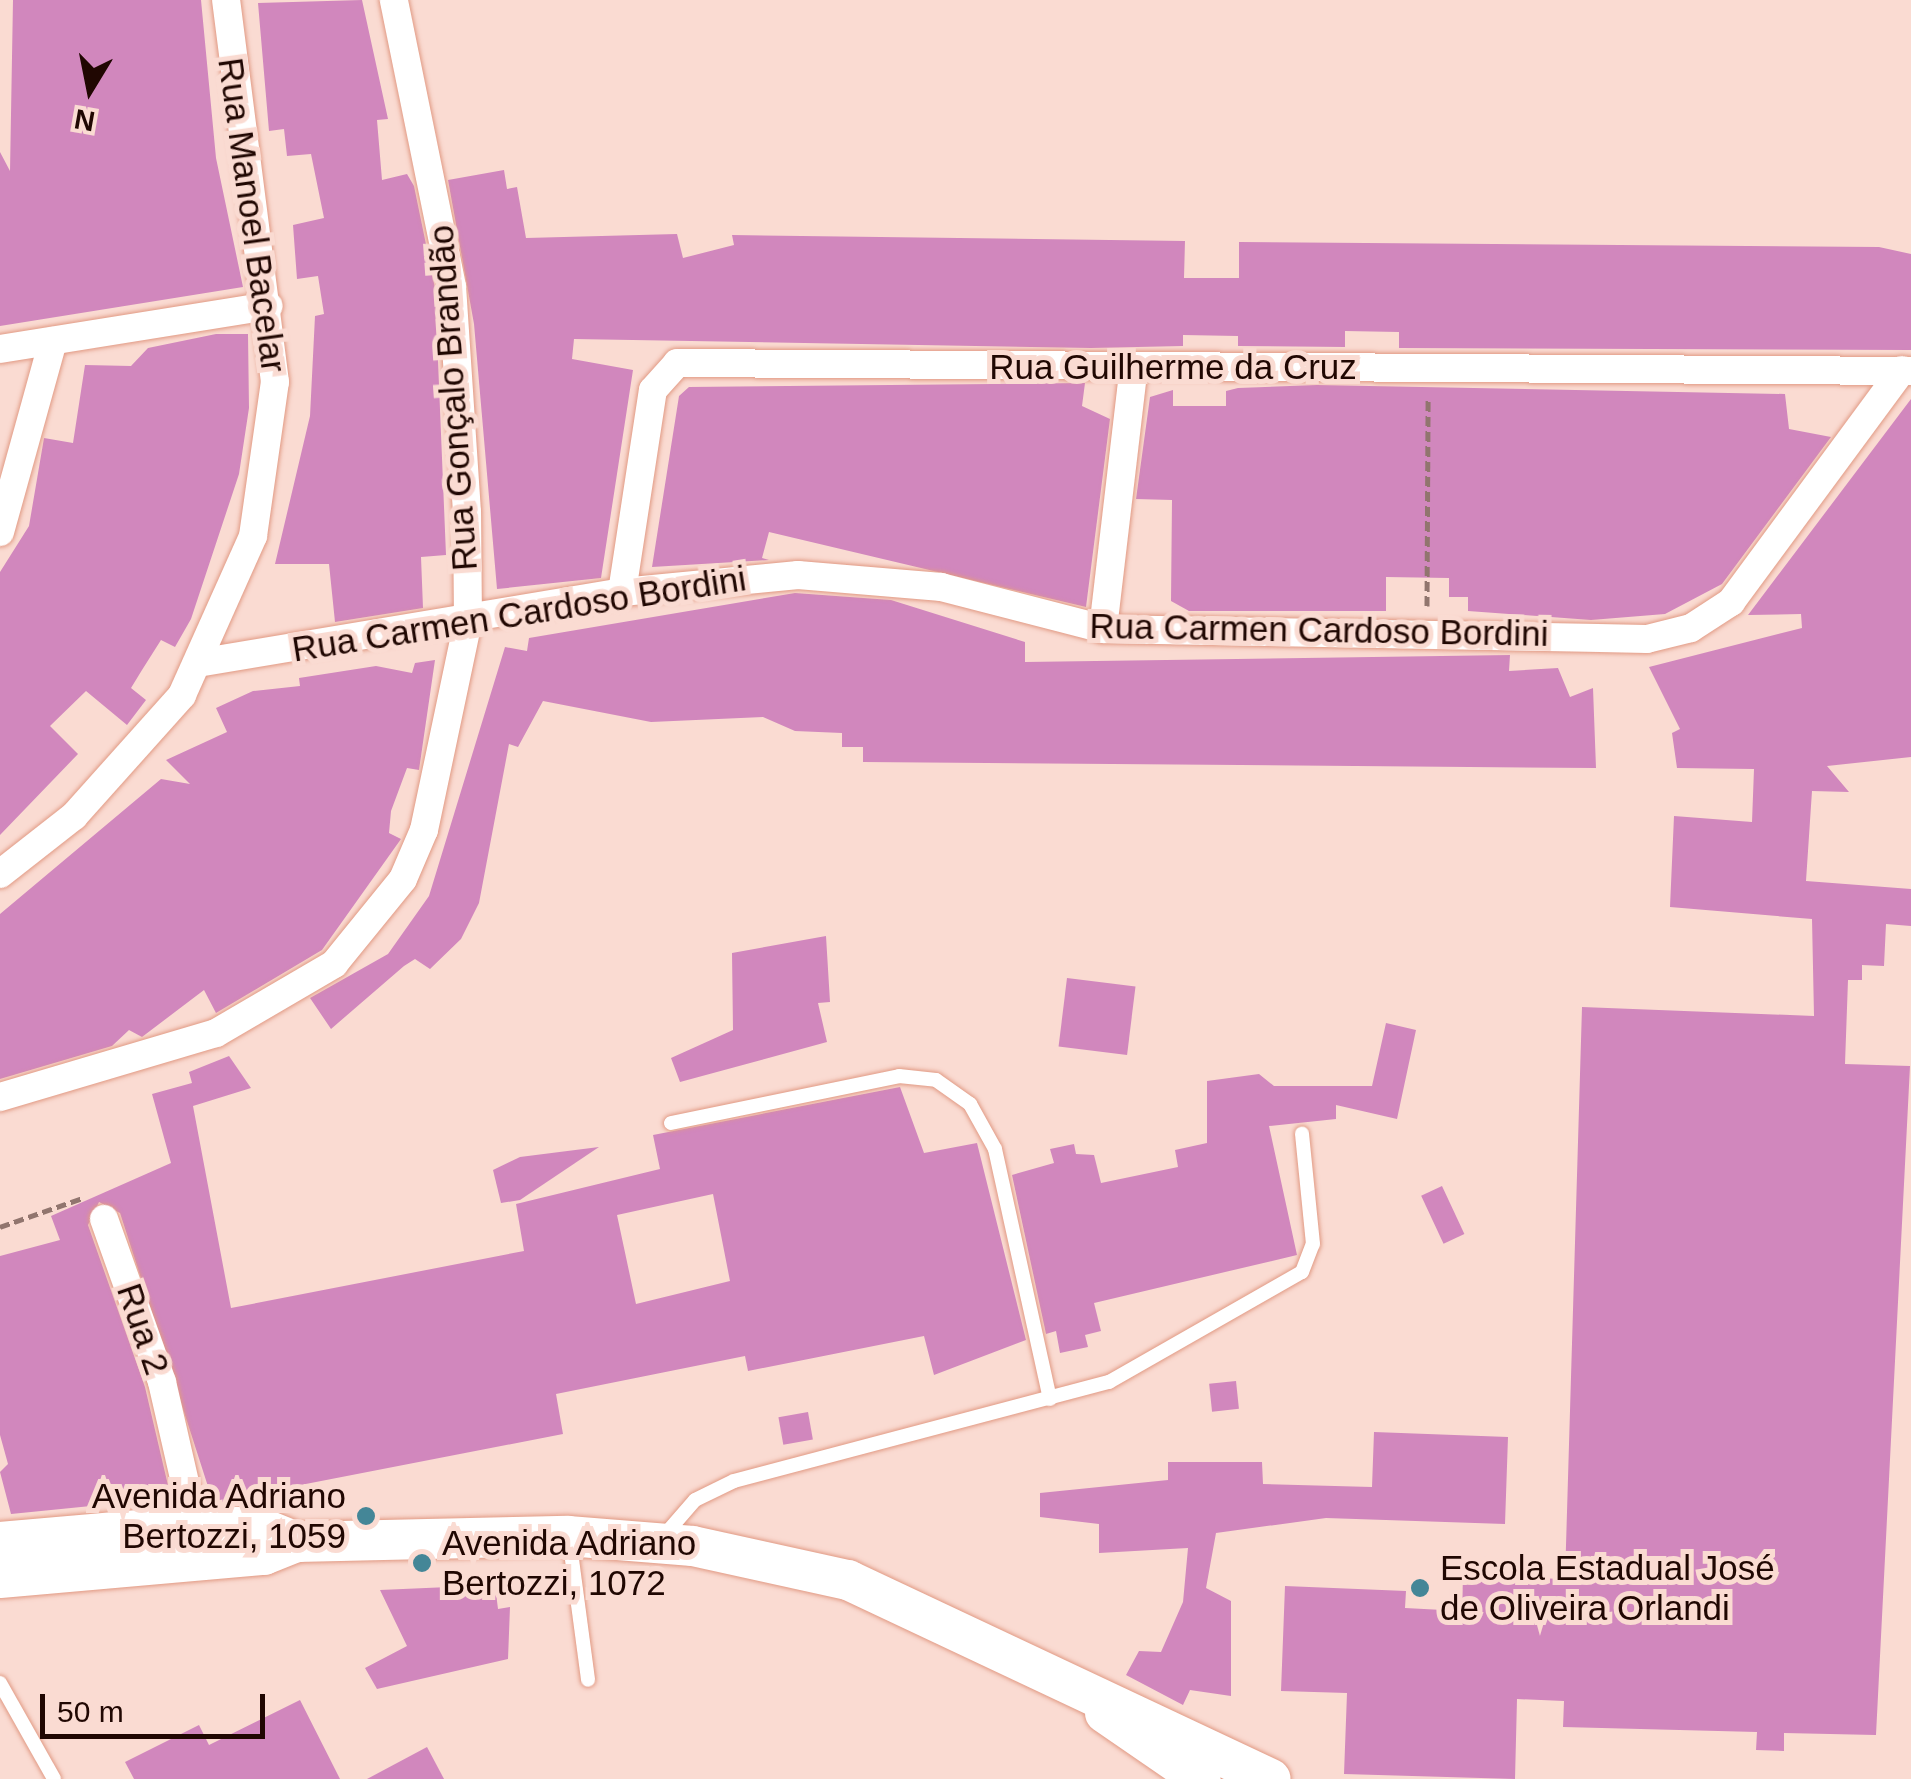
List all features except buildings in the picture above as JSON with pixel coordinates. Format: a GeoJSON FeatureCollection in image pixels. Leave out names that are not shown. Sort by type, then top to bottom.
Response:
{"type":"FeatureCollection","features":[{"type":"Feature","properties":{"kind":"main road"},"geometry":{"type":"LineString","coordinates":[[0,1578],[262,1528],[298,1542],[568,1536],[658,1543],[848,1580],[1272,1779]]}},
{"type":"Feature","properties":{"kind":"main road"},"geometry":{"type":"LineString","coordinates":[[0,1542],[198,1543]]}},
{"type":"Feature","properties":{"kind":"main road"},"geometry":{"type":"LineString","coordinates":[[1090,1695],[1116,1726],[1201,1779]]}},
{"type":"Feature","properties":{"kind":"street","name":"Rua Manoel Bacelar"},"geometry":{"type":"LineString","coordinates":[[0,874],[140,749],[204,662],[253,536],[271,460],[269,306],[226,0]]}},
{"type":"Feature","properties":{"kind":"street","name":"Rua Gonçalo Brandão"},"geometry":{"type":"LineString","coordinates":[[0,1097],[216,1033],[334,964],[403,879],[424,830],[468,622],[452,286],[394,0]]}},
{"type":"Feature","properties":{"kind":"street"},"geometry":{"type":"LineString","coordinates":[[0,349],[269,306]]}},
{"type":"Feature","properties":{"kind":"street"},"geometry":{"type":"LineString","coordinates":[[0,532],[53,341]]}},
{"type":"Feature","properties":{"kind":"street","name":"Rua Guilherme da Cruz"},"geometry":{"type":"LineString","coordinates":[[622,592],[653,390],[677,363],[1906,371]]}},
{"type":"Feature","properties":{"kind":"street"},"geometry":{"type":"LineString","coordinates":[[1103,629],[1134,367]]}},
{"type":"Feature","properties":{"kind":"street","name":"Rua Carmen Cardoso Bordini"},"geometry":{"type":"LineString","coordinates":[[204,662],[468,622],[622,592],[862,574],[1103,629],[1428,629],[1646,639],[1691,628],[1731,602],[1906,371]]}},
{"type":"Feature","properties":{"kind":"street","name":"Rua 2"},"geometry":{"type":"LineString","coordinates":[[104,1219],[162,1382],[198,1543]]}},
{"type":"Feature","properties":{"kind":"lane"},"geometry":{"type":"LineString","coordinates":[[671,1123],[899,1076],[936,1080],[970,1104],[994,1149],[1050,1399]]}},
{"type":"Feature","properties":{"kind":"lane"},"geometry":{"type":"LineString","coordinates":[[658,1543],[695,1500],[734,1480],[1109,1382],[1302,1272],[1312,1244],[1302,1134]]}},
{"type":"Feature","properties":{"kind":"lane"},"geometry":{"type":"LineString","coordinates":[[568,1536],[588,1680]]}},
{"type":"Feature","properties":{"kind":"lane"},"geometry":{"type":"LineString","coordinates":[[0,1683],[54,1779]]}},
{"type":"Feature","properties":{"kind":"path"},"geometry":{"type":"LineString","coordinates":[[1428,368],[1428,629]]}},
{"type":"Feature","properties":{"kind":"path"},"geometry":{"type":"LineString","coordinates":[[0,1226],[88,1198],[104,1219]]}},
{"type":"Feature","properties":{"kind":"place","name":"Avenida Adriano Bertozzi, 1059"},"geometry":{"type":"Point","coordinates":[366,1516]}},
{"type":"Feature","properties":{"kind":"place","name":"Avenida Adriano Bertozzi, 1072"},"geometry":{"type":"Point","coordinates":[422,1563]}},
{"type":"Feature","properties":{"kind":"place","name":"Escola Estadual José de Oliveira Orlandi"},"geometry":{"type":"Point","coordinates":[1420,1588]}}]}
